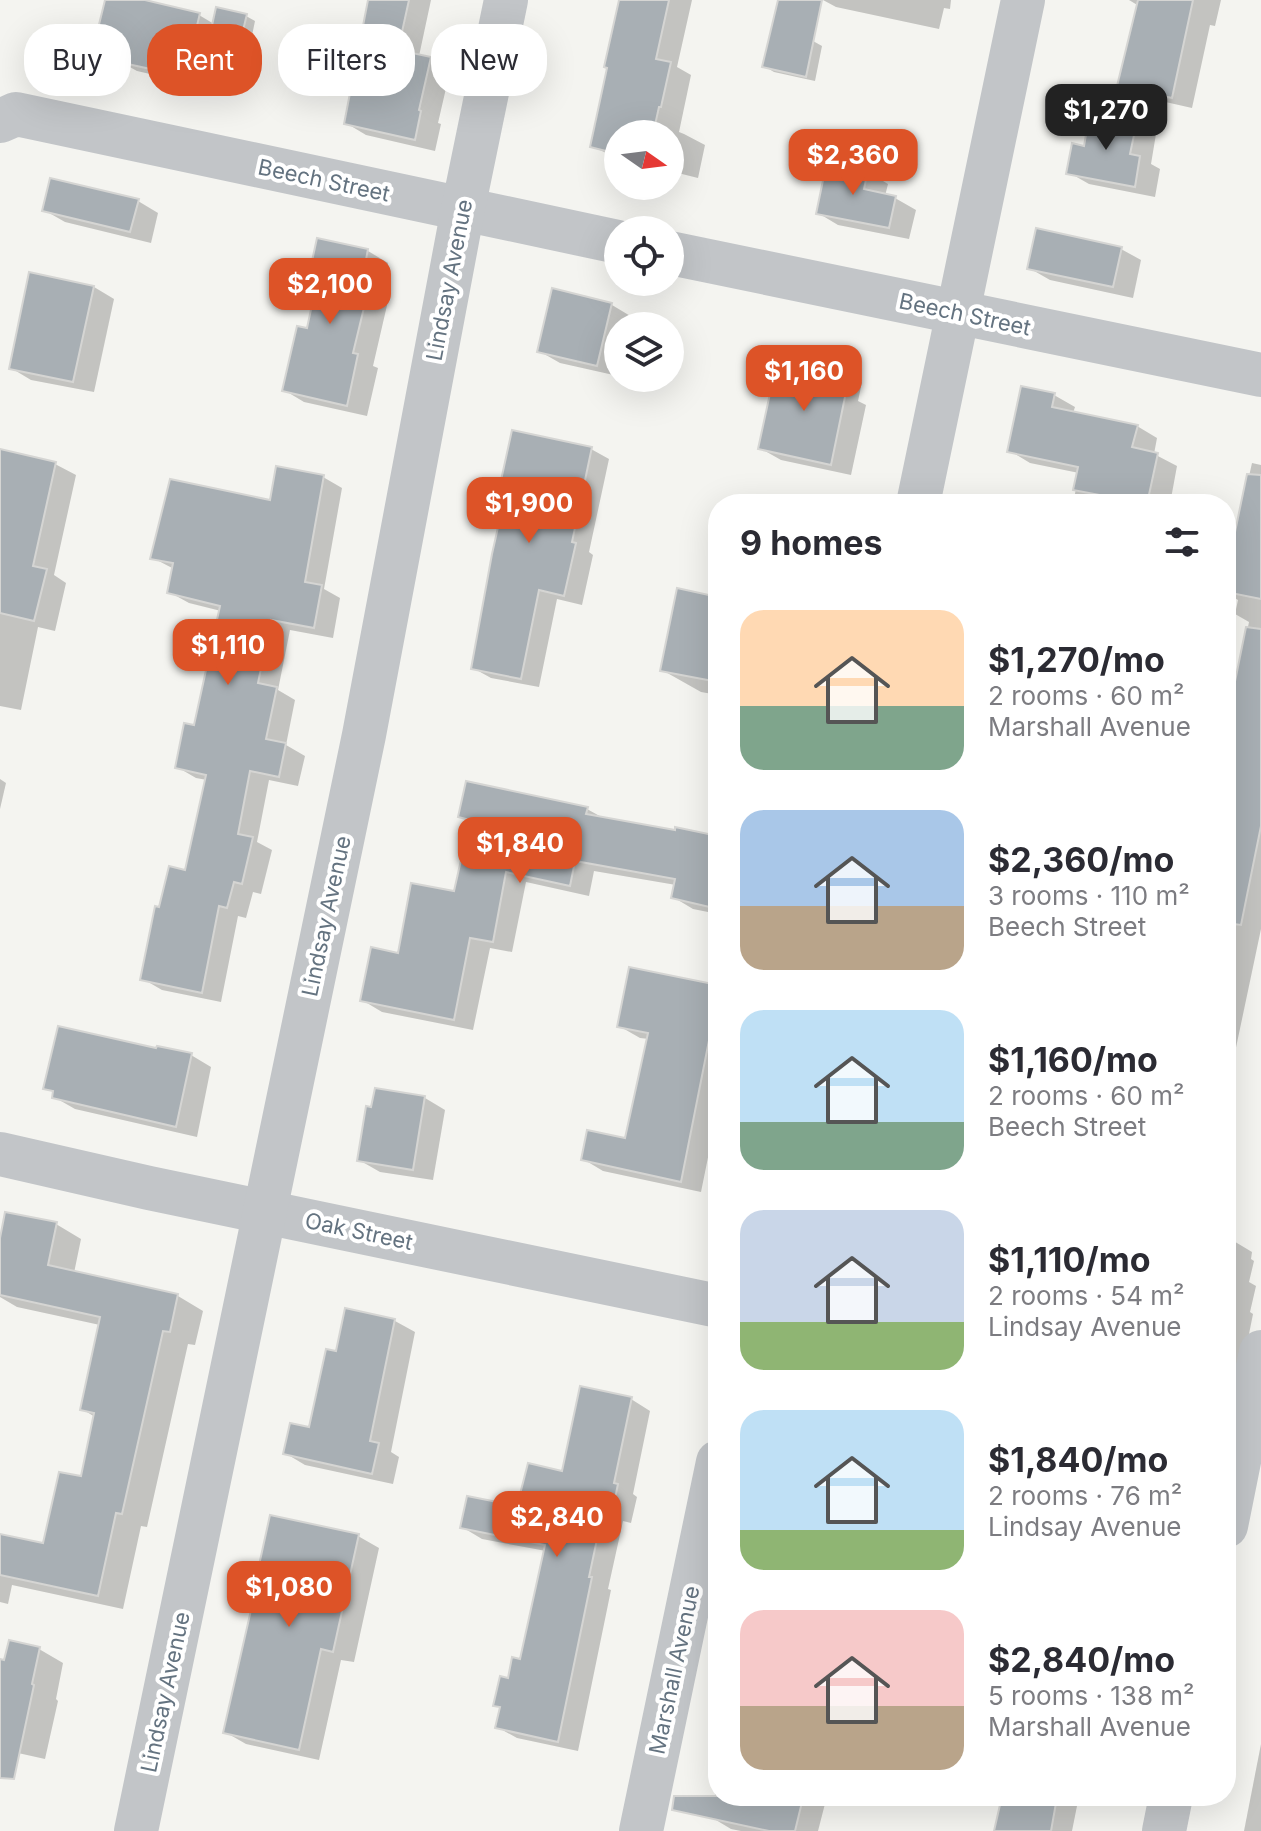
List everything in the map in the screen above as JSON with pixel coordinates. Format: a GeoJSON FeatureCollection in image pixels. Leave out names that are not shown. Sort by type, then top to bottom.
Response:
{"type":"FeatureCollection","features":[{"type":"Feature","properties":{"kind":"street","name":"Lindsay Avenue"},"geometry":{"type":"LineString","coordinates":[[136,1831],[364,735],[463,209],[506,0]]}},
{"type":"Feature","properties":{"kind":"street"},"geometry":{"type":"LineString","coordinates":[[920,494],[1023,0]]}},
{"type":"Feature","properties":{"kind":"street","name":"Beech Street"},"geometry":{"type":"LineString","coordinates":[[0,121],[16,114],[604,239]]}},
{"type":"Feature","properties":{"kind":"street","name":"Beech Street"},"geometry":{"type":"LineString","coordinates":[[684,256],[1261,375]]}},
{"type":"Feature","properties":{"kind":"street","name":"Oak Street"},"geometry":{"type":"LineString","coordinates":[[0,1154],[708,1304]]}},
{"type":"Feature","properties":{"kind":"street"},"geometry":{"type":"LineString","coordinates":[[1236,1468],[1261,1352]]}},
{"type":"Feature","properties":{"kind":"street","name":"Marshall Avenue"},"geometry":{"type":"LineString","coordinates":[[641,1831],[708,1510]]}},
{"type":"Feature","properties":{"kind":"street"},"geometry":{"type":"LineString","coordinates":[[1164,1831],[1169,1806]]}},
{"type":"Feature","properties":{"kind":"building"},"geometry":{"type":"Polygon","coordinates":[[[105,0],[145,0],[200,13],[197,24],[147,24],[147,68],[131,65],[131,24],[99,24],[105,0]]]}},
{"type":"Feature","properties":{"kind":"building"},"geometry":{"type":"Polygon","coordinates":[[[368,0],[409,0],[404,24],[363,24],[368,0]]]}},
{"type":"Feature","properties":{"kind":"building"},"geometry":{"type":"Polygon","coordinates":[[[619,0],[669,0],[656,59],[671,62],[656,120],[604,120],[604,150],[590,147],[607,68],[604,67],[619,0]]]}},
{"type":"Feature","properties":{"kind":"building"},"geometry":{"type":"Polygon","coordinates":[[[778,0],[822,0],[806,77],[762,67],[778,0]]]}},
{"type":"Feature","properties":{"kind":"building"},"geometry":{"type":"Polygon","coordinates":[[[1138,0],[1193,0],[1172,98],[1117,86],[1138,0]]]}},
{"type":"Feature","properties":{"kind":"building"},"geometry":{"type":"Polygon","coordinates":[[[216,7],[247,14],[245,24],[212,24],[216,7]]]}},
{"type":"Feature","properties":{"kind":"building"},"geometry":{"type":"Polygon","coordinates":[[[415,54],[431,57],[415,140],[344,124],[349,96],[415,96],[415,54]]]}},
{"type":"Feature","properties":{"kind":"building"},"geometry":{"type":"Polygon","coordinates":[[[1090,112],[1137,121],[1130,154],[1140,156],[1135,187],[1066,174],[1072,143],[1084,146],[1090,112]]]}},
{"type":"Feature","properties":{"kind":"building"},"geometry":{"type":"Polygon","coordinates":[[[827,161],[868,170],[864,189],[896,196],[889,228],[816,214],[827,161]]]}},
{"type":"Feature","properties":{"kind":"building"},"geometry":{"type":"Polygon","coordinates":[[[50,178],[139,199],[130,232],[42,211],[50,178]]]}},
{"type":"Feature","properties":{"kind":"building"},"geometry":{"type":"Polygon","coordinates":[[[1036,228],[1122,247],[1113,287],[1027,269],[1036,228]]]}},
{"type":"Feature","properties":{"kind":"building"},"geometry":{"type":"Polygon","coordinates":[[[317,238],[368,249],[361,286],[369,287],[353,353],[358,354],[347,406],[282,391],[297,326],[307,328],[318,277],[309,275],[317,238]]]}},
{"type":"Feature","properties":{"kind":"building"},"geometry":{"type":"Polygon","coordinates":[[[29,272],[94,286],[73,382],[9,369],[29,272]]]}},
{"type":"Feature","properties":{"kind":"building"},"geometry":{"type":"Polygon","coordinates":[[[552,288],[612,303],[610,312],[604,312],[604,337],[597,366],[537,352],[552,288]]]}},
{"type":"Feature","properties":{"kind":"building"},"geometry":{"type":"Polygon","coordinates":[[[794,358],[842,369],[838,390],[846,392],[831,465],[758,449],[774,375],[790,378],[794,358]]]}},
{"type":"Feature","properties":{"kind":"building"},"geometry":{"type":"Polygon","coordinates":[[[1021,386],[1055,393],[1052,407],[1138,425],[1132,447],[1158,453],[1149,494],[1094,494],[1073,490],[1078,467],[1007,452],[1021,386]]]}},
{"type":"Feature","properties":{"kind":"building"},"geometry":{"type":"Polygon","coordinates":[[[512,430],[592,447],[564,596],[539,590],[521,679],[471,669],[505,496],[498,494],[512,430]]]}},
{"type":"Feature","properties":{"kind":"building"},"geometry":{"type":"Polygon","coordinates":[[[0,449],[56,462],[33,566],[47,569],[34,621],[0,613],[0,449]]]}},
{"type":"Feature","properties":{"kind":"building"},"geometry":{"type":"Polygon","coordinates":[[[276,466],[324,475],[305,582],[322,585],[314,628],[271,620],[258,683],[277,687],[266,739],[286,743],[279,777],[250,771],[238,834],[253,837],[242,884],[234,882],[227,908],[219,906],[202,993],[140,980],[155,906],[159,907],[169,866],[185,870],[206,775],[175,768],[184,723],[194,725],[220,606],[167,593],[173,563],[150,559],[170,479],[270,500],[276,466]]]}},
{"type":"Feature","properties":{"kind":"building"},"geometry":{"type":"Polygon","coordinates":[[[1247,474],[1261,475],[1261,599],[1236,594],[1236,527],[1247,474]]]}},
{"type":"Feature","properties":{"kind":"building"},"geometry":{"type":"Polygon","coordinates":[[[677,588],[708,595],[708,680],[660,671],[677,588]]]}},
{"type":"Feature","properties":{"kind":"building"},"geometry":{"type":"Polygon","coordinates":[[[1246,627],[1261,629],[1261,826],[1241,925],[1236,924],[1236,676],[1246,627]]]}},
{"type":"Feature","properties":{"kind":"building"},"geometry":{"type":"Polygon","coordinates":[[[466,781],[588,807],[586,814],[708,834],[708,907],[671,898],[675,879],[575,861],[570,886],[506,872],[493,942],[470,938],[454,1020],[360,1001],[371,947],[398,953],[411,883],[454,891],[470,820],[458,817],[466,781]]]}},
{"type":"Feature","properties":{"kind":"building"},"geometry":{"type":"Polygon","coordinates":[[[629,967],[708,983],[708,1046],[681,1182],[581,1160],[587,1130],[625,1138],[648,1033],[617,1027],[629,967]]]}},
{"type":"Feature","properties":{"kind":"building"},"geometry":{"type":"Polygon","coordinates":[[[58,1026],[192,1053],[176,1127],[52,1098],[53,1091],[43,1089],[58,1026]]]}},
{"type":"Feature","properties":{"kind":"building"},"geometry":{"type":"Polygon","coordinates":[[[375,1088],[425,1096],[413,1170],[357,1161],[366,1106],[371,1107],[375,1088]]]}},
{"type":"Feature","properties":{"kind":"building"},"geometry":{"type":"Polygon","coordinates":[[[5,1212],[57,1222],[48,1265],[178,1294],[170,1332],[163,1331],[122,1514],[116,1513],[98,1596],[0,1575],[0,1534],[43,1543],[59,1472],[81,1476],[94,1413],[80,1410],[100,1317],[0,1295],[0,1238],[5,1212]]]}},
{"type":"Feature","properties":{"kind":"building"},"geometry":{"type":"Polygon","coordinates":[[[345,1308],[395,1319],[370,1441],[379,1443],[372,1474],[283,1454],[290,1423],[309,1427],[326,1349],[336,1351],[345,1308]]]}},
{"type":"Feature","properties":{"kind":"building"},"geometry":{"type":"Polygon","coordinates":[[[580,1386],[632,1397],[614,1483],[618,1484],[612,1513],[603,1511],[558,1742],[495,1728],[500,1707],[493,1706],[500,1676],[508,1678],[512,1657],[520,1659],[545,1545],[460,1528],[467,1496],[517,1506],[528,1463],[562,1471],[580,1386]]]}},
{"type":"Feature","properties":{"kind":"building"},"geometry":{"type":"Polygon","coordinates":[[[270,1515],[359,1534],[333,1652],[321,1649],[299,1750],[223,1733],[270,1515]]]}},
{"type":"Feature","properties":{"kind":"building"},"geometry":{"type":"Polygon","coordinates":[[[9,1640],[40,1647],[14,1779],[0,1778],[0,1659],[4,1660],[9,1640]]]}},
{"type":"Feature","properties":{"kind":"building"},"geometry":{"type":"Polygon","coordinates":[[[674,1796],[708,1796],[708,1806],[801,1806],[795,1831],[769,1831],[672,1810],[674,1796]]]}},
{"type":"Feature","properties":{"kind":"building"},"geometry":{"type":"Polygon","coordinates":[[[1000,1806],[1055,1806],[1051,1831],[994,1831],[1000,1806]]]}}]}
